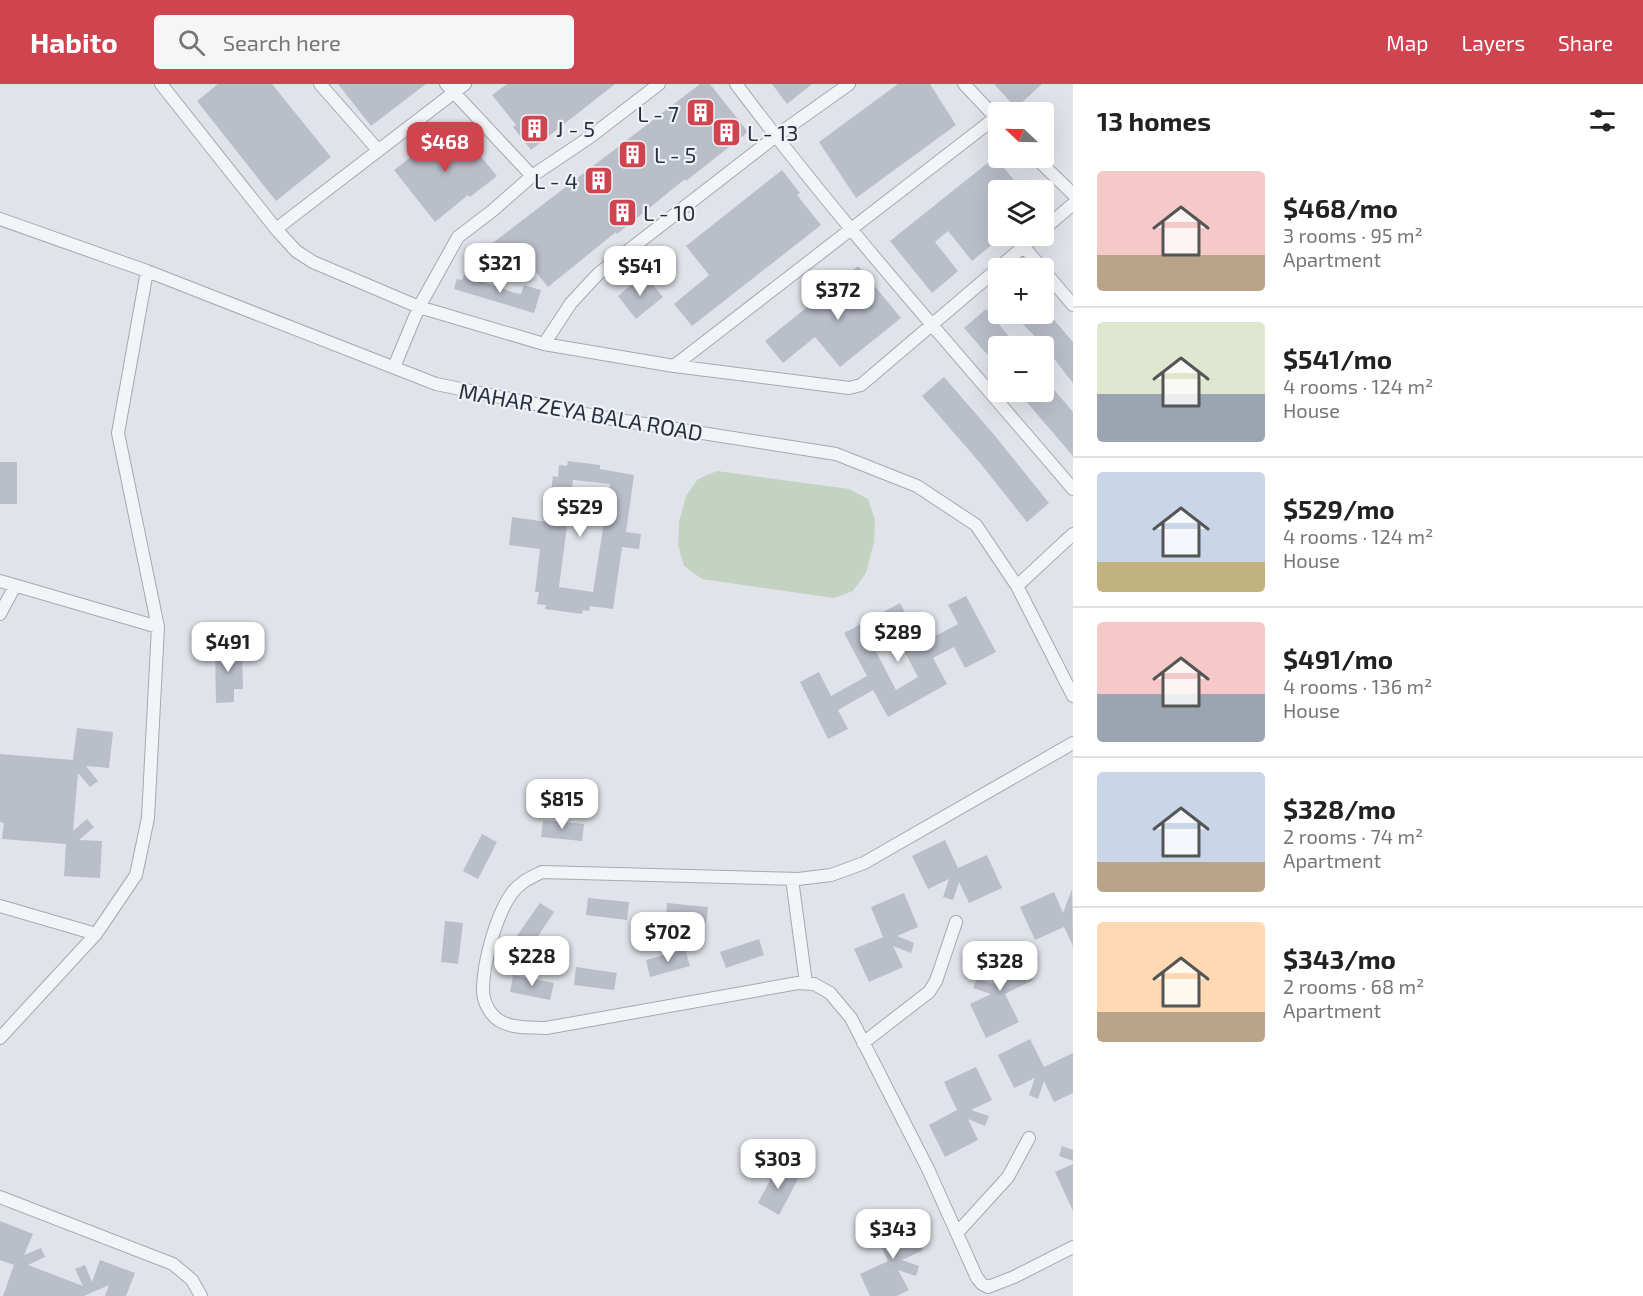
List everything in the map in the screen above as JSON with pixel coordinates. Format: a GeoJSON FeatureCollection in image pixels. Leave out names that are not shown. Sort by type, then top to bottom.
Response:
{"type":"FeatureCollection","features":[{"type":"Feature","properties":{"kind":"street"},"geometry":{"type":"LineString","coordinates":[[161,84],[296,251],[313,262],[419,307],[544,344],[674,366],[849,388],[861,385],[1023,246],[1033,258]]}},
{"type":"Feature","properties":{"kind":"street"},"geometry":{"type":"LineString","coordinates":[[320,84],[378,150]]}},
{"type":"Feature","properties":{"kind":"street"},"geometry":{"type":"LineString","coordinates":[[276,229],[378,150],[449,89],[465,84]]}},
{"type":"Feature","properties":{"kind":"street"},"geometry":{"type":"LineString","coordinates":[[394,367],[419,307],[458,237],[532,176],[590,137],[659,84]]}},
{"type":"Feature","properties":{"kind":"street"},"geometry":{"type":"LineString","coordinates":[[736,84],[852,229],[1073,489]]}},
{"type":"Feature","properties":{"kind":"street"},"geometry":{"type":"LineString","coordinates":[[544,344],[571,303],[598,274],[776,136],[849,84]]}},
{"type":"Feature","properties":{"kind":"street"},"geometry":{"type":"LineString","coordinates":[[964,84],[988,109]]}},
{"type":"Feature","properties":{"kind":"street"},"geometry":{"type":"LineString","coordinates":[[449,89],[532,176]]}},
{"type":"Feature","properties":{"kind":"street"},"geometry":{"type":"LineString","coordinates":[[674,366],[988,126]]}},
{"type":"Feature","properties":{"kind":"street"},"geometry":{"type":"LineString","coordinates":[[1046,168],[1073,194]]}},
{"type":"Feature","properties":{"kind":"street"},"geometry":{"type":"LineString","coordinates":[[1054,220],[1073,204]]}},
{"type":"Feature","properties":{"kind":"street","name":"MAHAR ZEYA BALA ROAD"},"geometry":{"type":"LineString","coordinates":[[0,219],[147,271],[436,384],[600,417],[836,454],[917,486],[976,525],[1017,586],[1073,696]]}},
{"type":"Feature","properties":{"kind":"street"},"geometry":{"type":"LineString","coordinates":[[0,1038],[96,934],[136,875],[148,818],[158,627],[118,432],[147,271]]}},
{"type":"Feature","properties":{"kind":"street"},"geometry":{"type":"LineString","coordinates":[[1054,283],[1073,305]]}},
{"type":"Feature","properties":{"kind":"street"},"geometry":{"type":"LineString","coordinates":[[1017,586],[1073,534]]}},
{"type":"Feature","properties":{"kind":"street"},"geometry":{"type":"LineString","coordinates":[[0,581],[158,627]]}},
{"type":"Feature","properties":{"kind":"street"},"geometry":{"type":"LineString","coordinates":[[0,614],[15,586]]}},
{"type":"Feature","properties":{"kind":"street"},"geometry":{"type":"LineString","coordinates":[[1073,743],[864,863],[831,875],[792,879],[542,872],[522,881],[511,894],[492,934],[482,991],[488,1010],[500,1021],[516,1027],[546,1028],[798,983],[814,984],[830,993],[851,1018],[928,1169],[977,1278],[982,1284],[988,1287],[1014,1277],[1073,1247]]}},
{"type":"Feature","properties":{"kind":"street"},"geometry":{"type":"LineString","coordinates":[[792,879],[806,983]]}},
{"type":"Feature","properties":{"kind":"street"},"geometry":{"type":"LineString","coordinates":[[0,906],[96,934]]}},
{"type":"Feature","properties":{"kind":"street"},"geometry":{"type":"LineString","coordinates":[[863,1043],[929,992],[936,981],[956,922]]}},
{"type":"Feature","properties":{"kind":"street"},"geometry":{"type":"LineString","coordinates":[[957,1233],[1008,1178],[1029,1138]]}},
{"type":"Feature","properties":{"kind":"street"},"geometry":{"type":"LineString","coordinates":[[0,1197],[174,1264],[192,1280],[201,1296]]}},
{"type":"Feature","properties":{"kind":"green space"},"geometry":{"type":"Polygon","coordinates":[[[717,471],[849,489],[868,499],[875,520],[874,542],[866,573],[853,591],[834,598],[702,579],[684,566],[678,545],[679,522],[686,496],[698,479],[717,471]]]}},
{"type":"Feature","properties":{"kind":"building"},"geometry":{"type":"Polygon","coordinates":[[[218,84],[272,84],[331,157],[276,201],[197,101],[218,84]]]}},
{"type":"Feature","properties":{"kind":"building"},"geometry":{"type":"Polygon","coordinates":[[[338,84],[426,84],[371,126],[338,84]]]}},
{"type":"Feature","properties":{"kind":"building"},"geometry":{"type":"Polygon","coordinates":[[[507,84],[615,84],[531,150],[513,127],[516,125],[492,95],[507,84]]]}},
{"type":"Feature","properties":{"kind":"building"},"geometry":{"type":"Polygon","coordinates":[[[700,84],[710,84],[748,132],[617,234],[616,232],[548,287],[522,255],[491,281],[473,258],[700,84]]]}},
{"type":"Feature","properties":{"kind":"building"},"geometry":{"type":"Polygon","coordinates":[[[772,84],[812,84],[787,104],[772,84]]]}},
{"type":"Feature","properties":{"kind":"building"},"geometry":{"type":"Polygon","coordinates":[[[898,84],[930,84],[956,125],[856,198],[819,142],[898,84]]]}},
{"type":"Feature","properties":{"kind":"building"},"geometry":{"type":"Polygon","coordinates":[[[994,84],[1042,84],[1022,102],[1010,102],[994,84]]]}},
{"type":"Feature","properties":{"kind":"building"},"geometry":{"type":"Polygon","coordinates":[[[454,124],[497,176],[470,197],[468,195],[435,222],[394,170],[454,124]]]}},
{"type":"Feature","properties":{"kind":"building"},"geometry":{"type":"Polygon","coordinates":[[[988,163],[988,168],[1004,168],[1014,180],[988,180],[988,246],[990,246],[972,261],[948,231],[935,242],[958,271],[932,293],[890,241],[988,163]]]}},
{"type":"Feature","properties":{"kind":"building"},"geometry":{"type":"Polygon","coordinates":[[[782,170],[800,193],[797,195],[821,225],[692,326],[674,304],[709,275],[686,246],[782,170]]]}},
{"type":"Feature","properties":{"kind":"building"},"geometry":{"type":"Polygon","coordinates":[[[858,266],[901,318],[840,367],[815,337],[783,363],[765,341],[858,266]]]}},
{"type":"Feature","properties":{"kind":"building"},"geometry":{"type":"Polygon","coordinates":[[[644,274],[663,297],[636,319],[618,296],[644,274]]]}},
{"type":"Feature","properties":{"kind":"building"},"geometry":{"type":"Polygon","coordinates":[[[464,275],[515,293],[521,294],[524,285],[541,290],[534,313],[454,289],[457,279],[462,280],[464,275]]]}},
{"type":"Feature","properties":{"kind":"building"},"geometry":{"type":"Polygon","coordinates":[[[986,309],[988,324],[999,324],[1009,336],[988,336],[988,355],[964,328],[986,309]]]}},
{"type":"Feature","properties":{"kind":"building"},"geometry":{"type":"Polygon","coordinates":[[[1054,320],[1073,342],[1073,383],[1054,359],[1054,336],[1034,336],[1023,324],[1054,324],[1054,320]]]}},
{"type":"Feature","properties":{"kind":"building"},"geometry":{"type":"Polygon","coordinates":[[[944,377],[1049,503],[1027,522],[922,396],[944,377]]]}},
{"type":"Feature","properties":{"kind":"building"},"geometry":{"type":"Polygon","coordinates":[[[1054,390],[1073,412],[1073,456],[1027,402],[1054,402],[1054,390]]]}},
{"type":"Feature","properties":{"kind":"building"},"geometry":{"type":"Polygon","coordinates":[[[568,461],[600,465],[600,469],[634,475],[626,532],[641,534],[639,549],[622,547],[613,609],[590,606],[589,611],[583,610],[582,614],[545,609],[546,605],[537,604],[539,592],[535,592],[540,549],[509,545],[512,517],[547,522],[553,476],[558,477],[559,465],[567,466],[568,461]],[[573,480],[559,587],[593,592],[610,484],[573,480]]]}},
{"type":"Feature","properties":{"kind":"building"},"geometry":{"type":"Polygon","coordinates":[[[0,462],[17,462],[17,504],[0,504],[0,462]]]}},
{"type":"Feature","properties":{"kind":"building"},"geometry":{"type":"Polygon","coordinates":[[[966,596],[996,652],[965,668],[954,647],[933,658],[947,684],[888,717],[873,690],[838,710],[848,729],[828,739],[800,682],[819,672],[831,696],[867,676],[844,633],[900,603],[922,643],[958,624],[948,605],[966,596]],[[892,628],[870,640],[896,690],[918,677],[892,628]]]}},
{"type":"Feature","properties":{"kind":"building"},"geometry":{"type":"Polygon","coordinates":[[[242,646],[243,689],[234,689],[234,702],[216,703],[215,647],[242,646]]]}},
{"type":"Feature","properties":{"kind":"building"},"geometry":{"type":"Polygon","coordinates":[[[77,728],[113,732],[109,768],[86,766],[98,781],[90,787],[78,773],[73,831],[87,819],[94,827],[79,840],[102,841],[100,878],[64,876],[66,844],[2,839],[4,823],[0,822],[0,754],[73,760],[77,728]]]}},
{"type":"Feature","properties":{"kind":"building"},"geometry":{"type":"Polygon","coordinates":[[[543,820],[584,824],[582,841],[541,837],[543,820]]]}},
{"type":"Feature","properties":{"kind":"building"},"geometry":{"type":"Polygon","coordinates":[[[482,834],[497,842],[478,879],[463,871],[482,834]]]}},
{"type":"Feature","properties":{"kind":"building"},"geometry":{"type":"Polygon","coordinates":[[[945,840],[958,868],[987,855],[1002,888],[969,903],[959,882],[953,900],[943,897],[949,879],[928,889],[912,856],[945,840]]]}},
{"type":"Feature","properties":{"kind":"building"},"geometry":{"type":"Polygon","coordinates":[[[1072,889],[1073,946],[1064,927],[1035,940],[1020,907],[1054,892],[1063,913],[1072,889]]]}},
{"type":"Feature","properties":{"kind":"building"},"geometry":{"type":"Polygon","coordinates":[[[904,893],[918,927],[897,936],[914,943],[911,953],[893,946],[903,967],[869,982],[854,949],[883,937],[871,907],[904,893]]]}},
{"type":"Feature","properties":{"kind":"building"},"geometry":{"type":"Polygon","coordinates":[[[588,898],[629,902],[627,920],[586,915],[588,898]]]}},
{"type":"Feature","properties":{"kind":"building"},"geometry":{"type":"Polygon","coordinates":[[[540,903],[554,912],[531,947],[516,937],[540,903]]]}},
{"type":"Feature","properties":{"kind":"building"},"geometry":{"type":"Polygon","coordinates":[[[667,903],[708,907],[706,924],[666,920],[667,903]]]}},
{"type":"Feature","properties":{"kind":"building"},"geometry":{"type":"Polygon","coordinates":[[[445,921],[463,923],[458,964],[441,962],[445,921]]]}},
{"type":"Feature","properties":{"kind":"building"},"geometry":{"type":"Polygon","coordinates":[[[759,939],[764,955],[726,968],[720,952],[759,939]]]}},
{"type":"Feature","properties":{"kind":"building"},"geometry":{"type":"Polygon","coordinates":[[[1017,947],[1033,980],[1005,994],[1019,1022],[986,1038],[970,1004],[991,994],[973,988],[977,979],[994,984],[984,964],[1017,947]]]}},
{"type":"Feature","properties":{"kind":"building"},"geometry":{"type":"Polygon","coordinates":[[[685,949],[690,966],[650,977],[646,960],[685,949]]]}},
{"type":"Feature","properties":{"kind":"building"},"geometry":{"type":"Polygon","coordinates":[[[576,967],[617,973],[614,990],[574,985],[576,967]]]}},
{"type":"Feature","properties":{"kind":"building"},"geometry":{"type":"Polygon","coordinates":[[[513,975],[554,983],[550,1000],[510,992],[513,975]]]}},
{"type":"Feature","properties":{"kind":"building"},"geometry":{"type":"Polygon","coordinates":[[[1030,1039],[1044,1067],[1073,1053],[1073,1093],[1054,1102],[1044,1081],[1038,1099],[1029,1095],[1035,1078],[1014,1088],[998,1055],[1030,1039]]]}},
{"type":"Feature","properties":{"kind":"building"},"geometry":{"type":"Polygon","coordinates":[[[976,1067],[992,1100],[971,1110],[989,1116],[985,1126],[968,1119],[978,1140],[945,1157],[929,1125],[957,1110],[944,1082],[976,1067]]]}},
{"type":"Feature","properties":{"kind":"building"},"geometry":{"type":"Polygon","coordinates":[[[1062,1146],[1073,1150],[1073,1161],[1059,1156],[1062,1146]]]}},
{"type":"Feature","properties":{"kind":"building"},"geometry":{"type":"Polygon","coordinates":[[[1073,1164],[1073,1211],[1055,1172],[1073,1164]]]}},
{"type":"Feature","properties":{"kind":"building"},"geometry":{"type":"Polygon","coordinates":[[[778,1165],[799,1177],[779,1215],[758,1203],[778,1165]]]}},
{"type":"Feature","properties":{"kind":"building"},"geometry":{"type":"Polygon","coordinates":[[[907,1216],[923,1250],[902,1260],[919,1266],[916,1276],[898,1270],[909,1290],[897,1296],[870,1296],[860,1274],[888,1261],[874,1232],[907,1216]]]}},
{"type":"Feature","properties":{"kind":"building"},"geometry":{"type":"Polygon","coordinates":[[[0,1221],[33,1234],[24,1255],[41,1248],[45,1257],[28,1265],[83,1286],[75,1269],[85,1265],[92,1282],[100,1260],[135,1273],[126,1296],[105,1296],[109,1285],[84,1296],[3,1296],[14,1265],[0,1260],[0,1221]]]}},
{"type":"Feature","properties":{"kind":"place","name":"L - 7"},"geometry":{"type":"Point","coordinates":[700,113]}},
{"type":"Feature","properties":{"kind":"place","name":"J - 5"},"geometry":{"type":"Point","coordinates":[535,128]}},
{"type":"Feature","properties":{"kind":"place","name":"L - 13"},"geometry":{"type":"Point","coordinates":[726,132]}},
{"type":"Feature","properties":{"kind":"place","name":"L - 5"},"geometry":{"type":"Point","coordinates":[633,154]}},
{"type":"Feature","properties":{"kind":"place","name":"L - 4"},"geometry":{"type":"Point","coordinates":[599,180]}},
{"type":"Feature","properties":{"kind":"place","name":"L - 10"},"geometry":{"type":"Point","coordinates":[622,212]}}]}
